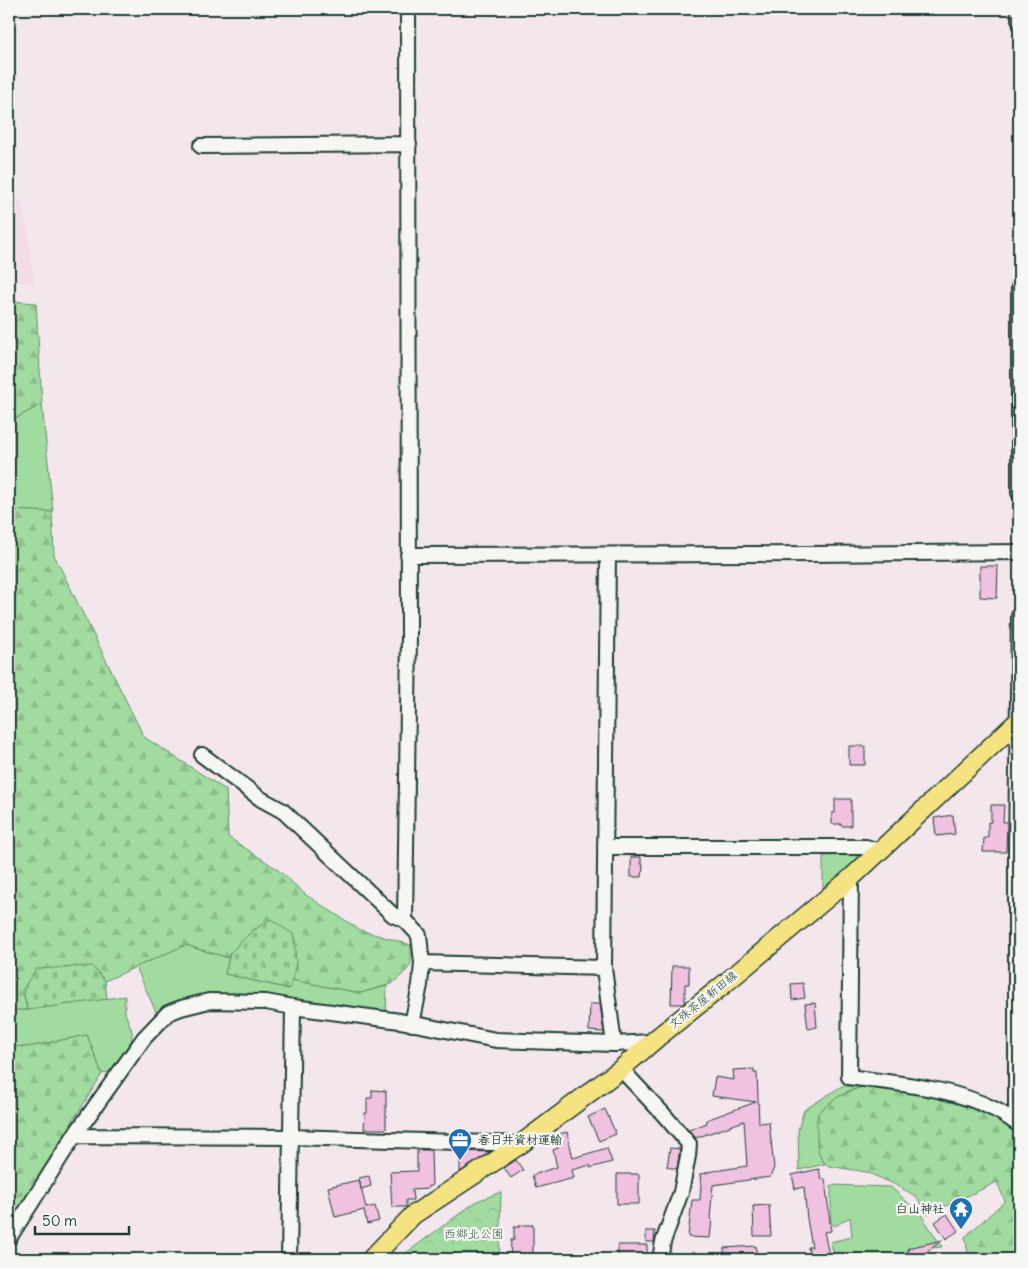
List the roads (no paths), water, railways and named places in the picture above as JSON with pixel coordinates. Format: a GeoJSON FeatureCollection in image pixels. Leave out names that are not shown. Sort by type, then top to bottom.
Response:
{"type":"FeatureCollection","features":[{"type":"Feature","properties":{"kind":"main road","name":"文殊茶屋新田線"},"geometry":{"type":"LineString","coordinates":[[371,1259],[413,1215],[522,1144],[621,1069],[722,986],[851,878],[1018,720]]}},
{"type":"Feature","properties":{"kind":"street"},"geometry":{"type":"LineString","coordinates":[[405,920],[408,636],[408,9]]}},
{"type":"Feature","properties":{"kind":"street"},"geometry":{"type":"LineString","coordinates":[[1019,9],[1019,20]]}},
{"type":"Feature","properties":{"kind":"street"},"geometry":{"type":"LineString","coordinates":[[201,146],[409,144]]}},
{"type":"Feature","properties":{"kind":"street"},"geometry":{"type":"LineString","coordinates":[[1019,287],[1019,493]]}},
{"type":"Feature","properties":{"kind":"street"},"geometry":{"type":"LineString","coordinates":[[408,555],[1019,552]]}},
{"type":"Feature","properties":{"kind":"street"},"geometry":{"type":"LineString","coordinates":[[608,555],[604,968],[614,1044]]}},
{"type":"Feature","properties":{"kind":"street"},"geometry":{"type":"LineString","coordinates":[[1017,1124],[1019,615]]}},
{"type":"Feature","properties":{"kind":"street"},"geometry":{"type":"LineString","coordinates":[[202,755],[261,799],[283,812],[393,914],[405,920],[419,935],[422,963],[420,985],[412,1024]]}},
{"type":"Feature","properties":{"kind":"street"},"geometry":{"type":"LineString","coordinates":[[605,847],[866,848],[879,852]]}},
{"type":"Feature","properties":{"kind":"street"},"geometry":{"type":"LineString","coordinates":[[851,878],[849,1077],[927,1088],[960,1095],[997,1110],[1017,1124]]}},
{"type":"Feature","properties":{"kind":"street"},"geometry":{"type":"LineString","coordinates":[[422,963],[604,968]]}},
{"type":"Feature","properties":{"kind":"street"},"geometry":{"type":"LineString","coordinates":[[9,1238],[74,1136],[144,1038],[168,1014],[181,1008],[209,1001],[266,1002],[400,1021],[496,1040],[614,1044],[652,1042]]}},
{"type":"Feature","properties":{"kind":"street"},"geometry":{"type":"LineString","coordinates":[[289,1259],[293,1007]]}},
{"type":"Feature","properties":{"kind":"street"},"geometry":{"type":"LineString","coordinates":[[621,1069],[689,1144],[681,1192],[663,1242],[660,1259]]}},
{"type":"Feature","properties":{"kind":"street"},"geometry":{"type":"LineString","coordinates":[[74,1136],[291,1137],[522,1144]]}},
{"type":"Feature","properties":{"kind":"place","name":"春日井資材運輸"},"geometry":{"type":"Point","coordinates":[460,1161]}},
{"type":"Feature","properties":{"kind":"place","name":"白山神社"},"geometry":{"type":"Point","coordinates":[961,1230]}},
{"type":"Feature","properties":{"kind":"park label","name":"西郷北公園"},"geometry":{"type":"Point","coordinates":[474,1234]}}]}
